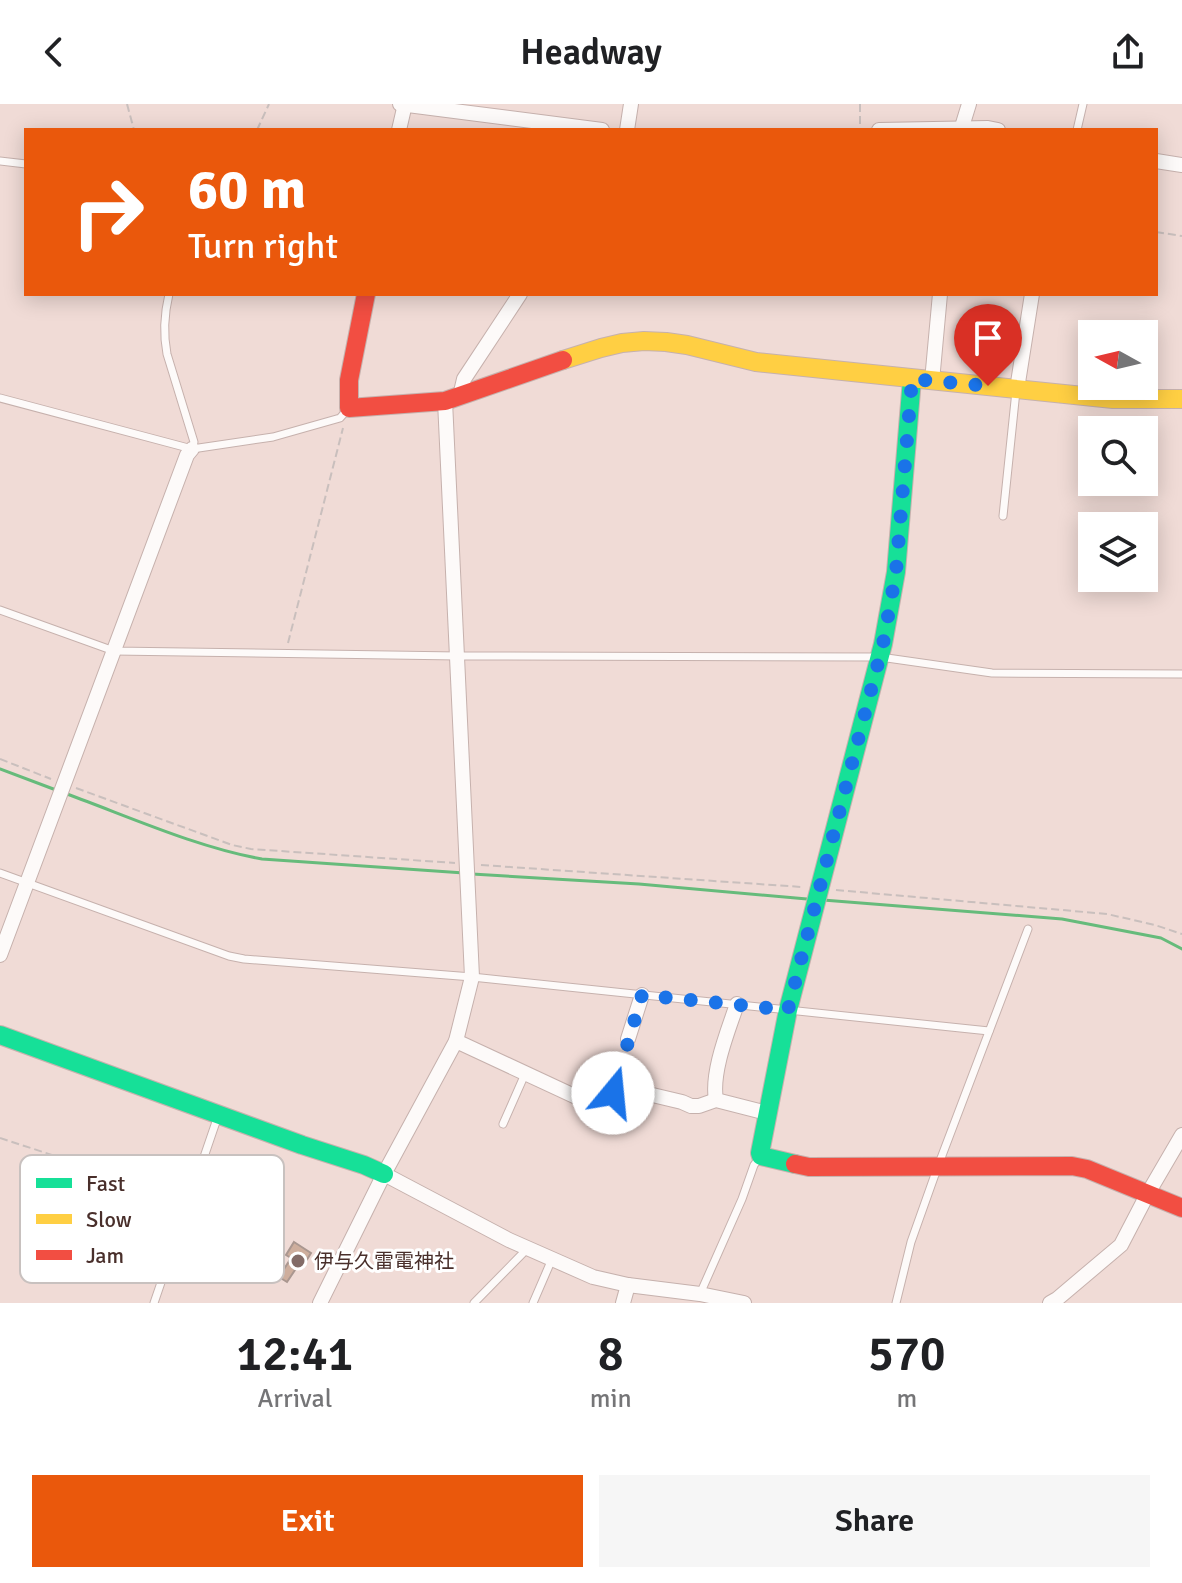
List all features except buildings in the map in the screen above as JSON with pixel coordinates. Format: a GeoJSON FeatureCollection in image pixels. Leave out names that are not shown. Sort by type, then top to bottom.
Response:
{"type":"FeatureCollection","features":[{"type":"Feature","properties":{"kind":"street"},"geometry":{"type":"LineString","coordinates":[[399,128],[403,104],[587,128]]}},
{"type":"Feature","properties":{"kind":"street"},"geometry":{"type":"LineString","coordinates":[[627,128],[631,104]]}},
{"type":"Feature","properties":{"kind":"street"},"geometry":{"type":"LineString","coordinates":[[962,128],[969,104]]}},
{"type":"Feature","properties":{"kind":"street"},"geometry":{"type":"LineString","coordinates":[[1158,161],[1182,165]]}},
{"type":"Feature","properties":{"kind":"street"},"geometry":{"type":"LineString","coordinates":[[366,296],[349,380],[349,408],[453,398],[607,345],[635,341],[677,343],[756,362],[912,379],[1113,399],[1182,399]]}},
{"type":"Feature","properties":{"kind":"street"},"geometry":{"type":"LineString","coordinates":[[320,1303],[384,1174],[456,1041],[472,977],[458,656],[453,398],[519,296]]}},
{"type":"Feature","properties":{"kind":"street"},"geometry":{"type":"LineString","coordinates":[[932,381],[940,296]]}},
{"type":"Feature","properties":{"kind":"street"},"geometry":{"type":"LineString","coordinates":[[1017,389],[1032,296]]}},
{"type":"Feature","properties":{"kind":"street"},"geometry":{"type":"LineString","coordinates":[[912,379],[896,572],[880,657],[788,1010],[759,1150],[761,1156],[809,1167],[1072,1166],[1087,1169],[1182,1208]]}},
{"type":"Feature","properties":{"kind":"street"},"geometry":{"type":"LineString","coordinates":[[0,955],[187,455],[192,449]]}},
{"type":"Feature","properties":{"kind":"street"},"geometry":{"type":"LineString","coordinates":[[628,1039],[642,995]]}},
{"type":"Feature","properties":{"kind":"street"},"geometry":{"type":"LineString","coordinates":[[716,1100],[719,1061],[737,1004]]}},
{"type":"Feature","properties":{"kind":"street"},"geometry":{"type":"LineString","coordinates":[[0,1035],[350,1159],[455,1213],[593,1277],[744,1303]]}},
{"type":"Feature","properties":{"kind":"street"},"geometry":{"type":"LineString","coordinates":[[456,1041],[620,1119]]}},
{"type":"Feature","properties":{"kind":"street"},"geometry":{"type":"LineString","coordinates":[[606,1111],[614,1090],[644,1093],[691,1106],[716,1100],[767,1113]]}},
{"type":"Feature","properties":{"kind":"street"},"geometry":{"type":"LineString","coordinates":[[1050,1303],[1121,1245],[1182,1135]]}},
{"type":"Feature","properties":{"kind":"street"},"geometry":{"type":"LineString","coordinates":[[623,1303],[628,1285]]}},
{"type":"Feature","properties":{"kind":"lane"},"geometry":{"type":"LineString","coordinates":[[1077,128],[1083,104]]}},
{"type":"Feature","properties":{"kind":"lane"},"geometry":{"type":"LineString","coordinates":[[0,161],[24,164]]}},
{"type":"Feature","properties":{"kind":"lane"},"geometry":{"type":"LineString","coordinates":[[169,296],[164,339],[194,442],[192,449]]}},
{"type":"Feature","properties":{"kind":"lane"},"geometry":{"type":"LineString","coordinates":[[1003,516],[1017,389]]}},
{"type":"Feature","properties":{"kind":"lane"},"geometry":{"type":"LineString","coordinates":[[0,398],[192,449],[273,437],[340,418],[349,408]]}},
{"type":"Feature","properties":{"kind":"lane"},"geometry":{"type":"LineString","coordinates":[[0,610],[114,651],[880,657],[992,673],[1182,674]]}},
{"type":"Feature","properties":{"kind":"lane"},"geometry":{"type":"LineString","coordinates":[[0,873],[244,959],[472,977],[989,1031]]}},
{"type":"Feature","properties":{"kind":"lane"},"geometry":{"type":"LineString","coordinates":[[896,1303],[911,1242],[1028,929]]}},
{"type":"Feature","properties":{"kind":"lane"},"geometry":{"type":"LineString","coordinates":[[503,1124],[525,1074]]}},
{"type":"Feature","properties":{"kind":"lane"},"geometry":{"type":"LineString","coordinates":[[205,1155],[219,1115]]}},
{"type":"Feature","properties":{"kind":"lane"},"geometry":{"type":"LineString","coordinates":[[700,1294],[754,1165],[761,1156]]}},
{"type":"Feature","properties":{"kind":"lane"},"geometry":{"type":"LineString","coordinates":[[474,1303],[528,1248]]}},
{"type":"Feature","properties":{"kind":"lane"},"geometry":{"type":"LineString","coordinates":[[533,1303],[552,1259]]}},
{"type":"Feature","properties":{"kind":"lane"},"geometry":{"type":"LineString","coordinates":[[154,1303],[161,1283]]}},
{"type":"Feature","properties":{"kind":"path"},"geometry":{"type":"LineString","coordinates":[[127,104],[133,128]]}},
{"type":"Feature","properties":{"kind":"path"},"geometry":{"type":"LineString","coordinates":[[258,128],[269,104]]}},
{"type":"Feature","properties":{"kind":"path"},"geometry":{"type":"LineString","coordinates":[[860,104],[860,128]]}},
{"type":"Feature","properties":{"kind":"path"},"geometry":{"type":"LineString","coordinates":[[1158,232],[1182,236]]}},
{"type":"Feature","properties":{"kind":"path"},"geometry":{"type":"LineString","coordinates":[[288,653],[349,408]]}},
{"type":"Feature","properties":{"kind":"path"},"geometry":{"type":"LineString","coordinates":[[0,759],[232,845],[251,849],[467,864],[817,897],[1107,914],[1182,934]]}},
{"type":"Feature","properties":{"kind":"path"},"geometry":{"type":"LineString","coordinates":[[614,1090],[628,1039]]}},
{"type":"Feature","properties":{"kind":"path"},"geometry":{"type":"LineString","coordinates":[[0,1138],[52,1155]]}},
{"type":"Feature","properties":{"kind":"waterway"},"geometry":{"type":"LineString","coordinates":[[0,769],[56,790]]}},
{"type":"Feature","properties":{"kind":"waterway"},"geometry":{"type":"LineString","coordinates":[[67,794],[188,839],[262,859],[464,873]]}},
{"type":"Feature","properties":{"kind":"waterway"},"geometry":{"type":"LineString","coordinates":[[472,874],[639,884],[807,899]]}},
{"type":"Feature","properties":{"kind":"waterway"},"geometry":{"type":"LineString","coordinates":[[823,900],[1062,919],[1161,938],[1182,949]]}},
{"type":"Feature","properties":{"kind":"traffic: fast"},"geometry":{"type":"LineString","coordinates":[[795,1164],[761,1156],[760,1153],[788,1010],[883,644],[896,572],[912,379]]}},
{"type":"Feature","properties":{"kind":"traffic: fast"},"geometry":{"type":"LineString","coordinates":[[0,1035],[384,1174]]}},
{"type":"Feature","properties":{"kind":"traffic: slow"},"geometry":{"type":"LineString","coordinates":[[563,360],[622,343],[666,342],[756,362],[1113,399],[1182,399]]}},
{"type":"Feature","properties":{"kind":"traffic: jam"},"geometry":{"type":"LineString","coordinates":[[366,296],[349,380],[349,408],[445,401],[563,360]]}},
{"type":"Feature","properties":{"kind":"traffic: jam"},"geometry":{"type":"LineString","coordinates":[[795,1164],[809,1167],[1072,1166],[1087,1169],[1182,1208]]}},
{"type":"Feature","properties":{"kind":"place","name":"伊与久雷電神社"},"geometry":{"type":"Point","coordinates":[298,1261]}},
{"type":"Feature","properties":{"kind":"route"},"geometry":{"type":"LineString","coordinates":[[613,1093],[642,995],[788,1010],[883,644],[896,572],[912,379],[988,386]]}}]}
